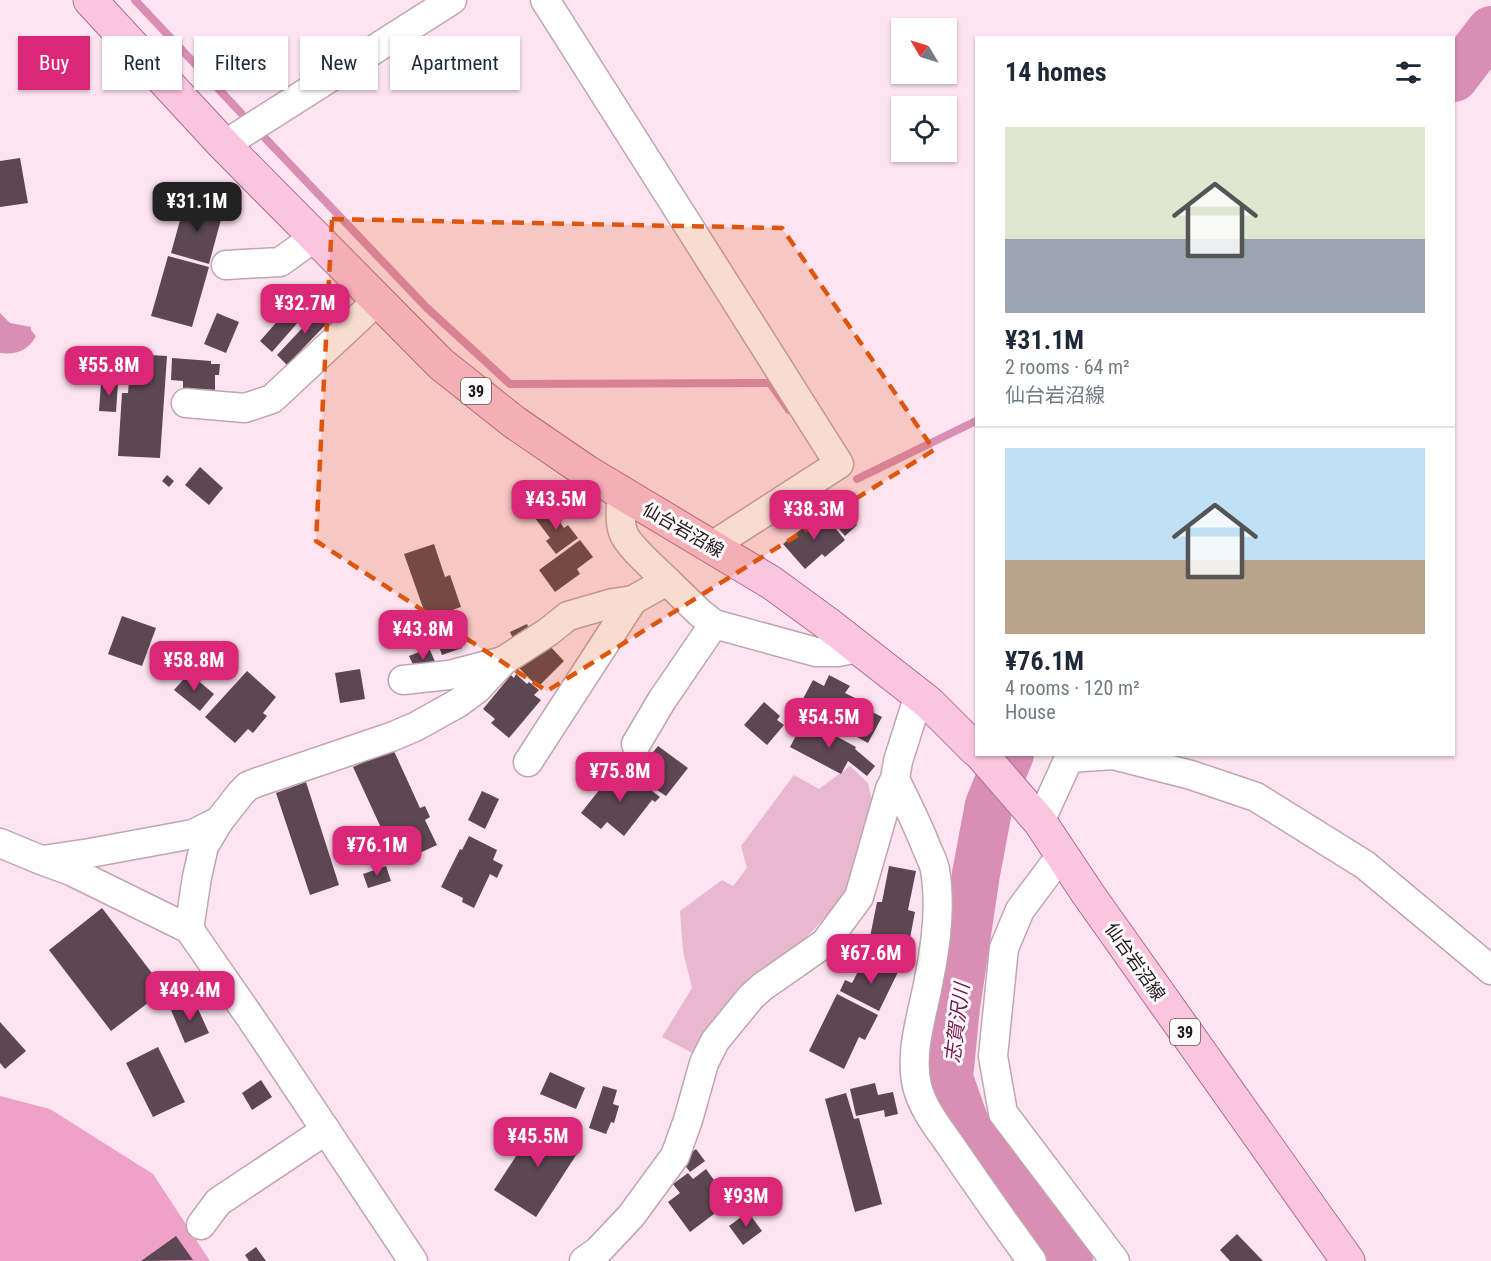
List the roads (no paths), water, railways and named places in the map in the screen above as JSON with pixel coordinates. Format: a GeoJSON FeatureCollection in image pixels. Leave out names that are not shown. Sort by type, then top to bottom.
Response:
{"type":"FeatureCollection","features":[{"type":"Feature","properties":{"kind":"main road","name":"仙台岩沼線"},"geometry":{"type":"LineString","coordinates":[[90,0],[224,145],[441,364],[514,422],[587,472],[772,583],[924,699],[975,749]]}},
{"type":"Feature","properties":{"kind":"main road","name":"仙台岩沼線"},"geometry":{"type":"LineString","coordinates":[[983,756],[1031,812],[1348,1261]]}},
{"type":"Feature","properties":{"kind":"street"},"geometry":{"type":"LineString","coordinates":[[224,145],[452,0]]}},
{"type":"Feature","properties":{"kind":"street"},"geometry":{"type":"LineString","coordinates":[[545,0],[839,464],[712,546]]}},
{"type":"Feature","properties":{"kind":"street"},"geometry":{"type":"LineString","coordinates":[[226,265],[280,262],[315,237]]}},
{"type":"Feature","properties":{"kind":"street"},"geometry":{"type":"LineString","coordinates":[[186,403],[245,408],[272,399],[378,300]]}},
{"type":"Feature","properties":{"kind":"street"},"geometry":{"type":"LineString","coordinates":[[622,494],[623,533],[632,546],[714,624],[816,652],[838,652],[859,648]]}},
{"type":"Feature","properties":{"kind":"street"},"geometry":{"type":"LineString","coordinates":[[189,929],[204,846],[219,821],[248,786],[415,727],[458,703],[477,689],[503,661],[568,616],[613,603],[633,600],[667,581]]}},
{"type":"Feature","properties":{"kind":"street"},"geometry":{"type":"LineString","coordinates":[[528,762],[633,600]]}},
{"type":"Feature","properties":{"kind":"street"},"geometry":{"type":"LineString","coordinates":[[636,744],[662,700],[714,624]]}},
{"type":"Feature","properties":{"kind":"street"},"geometry":{"type":"LineString","coordinates":[[403,680],[449,675],[503,661]]}},
{"type":"Feature","properties":{"kind":"street"},"geometry":{"type":"LineString","coordinates":[[584,1261],[598,1251],[631,1216],[675,1156],[704,1063],[715,1041],[742,1007],[762,987],[825,943],[859,897],[895,778],[898,761],[924,699]]}},
{"type":"Feature","properties":{"kind":"street"},"geometry":{"type":"LineString","coordinates":[[1031,812],[1069,758],[1098,756]]}},
{"type":"Feature","properties":{"kind":"street"},"geometry":{"type":"LineString","coordinates":[[1117,756],[1191,775],[1256,797],[1365,865],[1491,970]]}},
{"type":"Feature","properties":{"kind":"street"},"geometry":{"type":"LineString","coordinates":[[895,778],[916,820],[935,868],[937,892],[933,958],[915,1056],[919,1093],[929,1114],[1032,1261]]}},
{"type":"Feature","properties":{"kind":"street"},"geometry":{"type":"LineString","coordinates":[[41,860],[193,834],[219,821]]}},
{"type":"Feature","properties":{"kind":"street"},"geometry":{"type":"LineString","coordinates":[[0,843],[71,871],[189,929],[413,1261]]}},
{"type":"Feature","properties":{"kind":"street"},"geometry":{"type":"LineString","coordinates":[[1062,855],[1020,910],[1004,948],[993,1056],[1003,1113],[1115,1261]]}},
{"type":"Feature","properties":{"kind":"street"},"geometry":{"type":"LineString","coordinates":[[201,1225],[218,1202],[326,1130]]}},
{"type":"Feature","properties":{"kind":"waterway"},"geometry":{"type":"LineString","coordinates":[[135,0],[241,113]]}},
{"type":"Feature","properties":{"kind":"waterway","name":"志賀沢川"},"geometry":{"type":"LineString","coordinates":[[1455,77],[1491,30]]}},
{"type":"Feature","properties":{"kind":"waterway"},"geometry":{"type":"LineString","coordinates":[[264,137],[426,307],[510,384],[770,383],[789,410]]}},
{"type":"Feature","properties":{"kind":"waterway"},"geometry":{"type":"LineString","coordinates":[[857,479],[975,421]]}},
{"type":"Feature","properties":{"kind":"waterway","name":"志賀沢川"},"geometry":{"type":"LineString","coordinates":[[1009,756],[989,805],[976,874],[956,1007],[949,1078],[965,1123],[1069,1261]]}}]}
